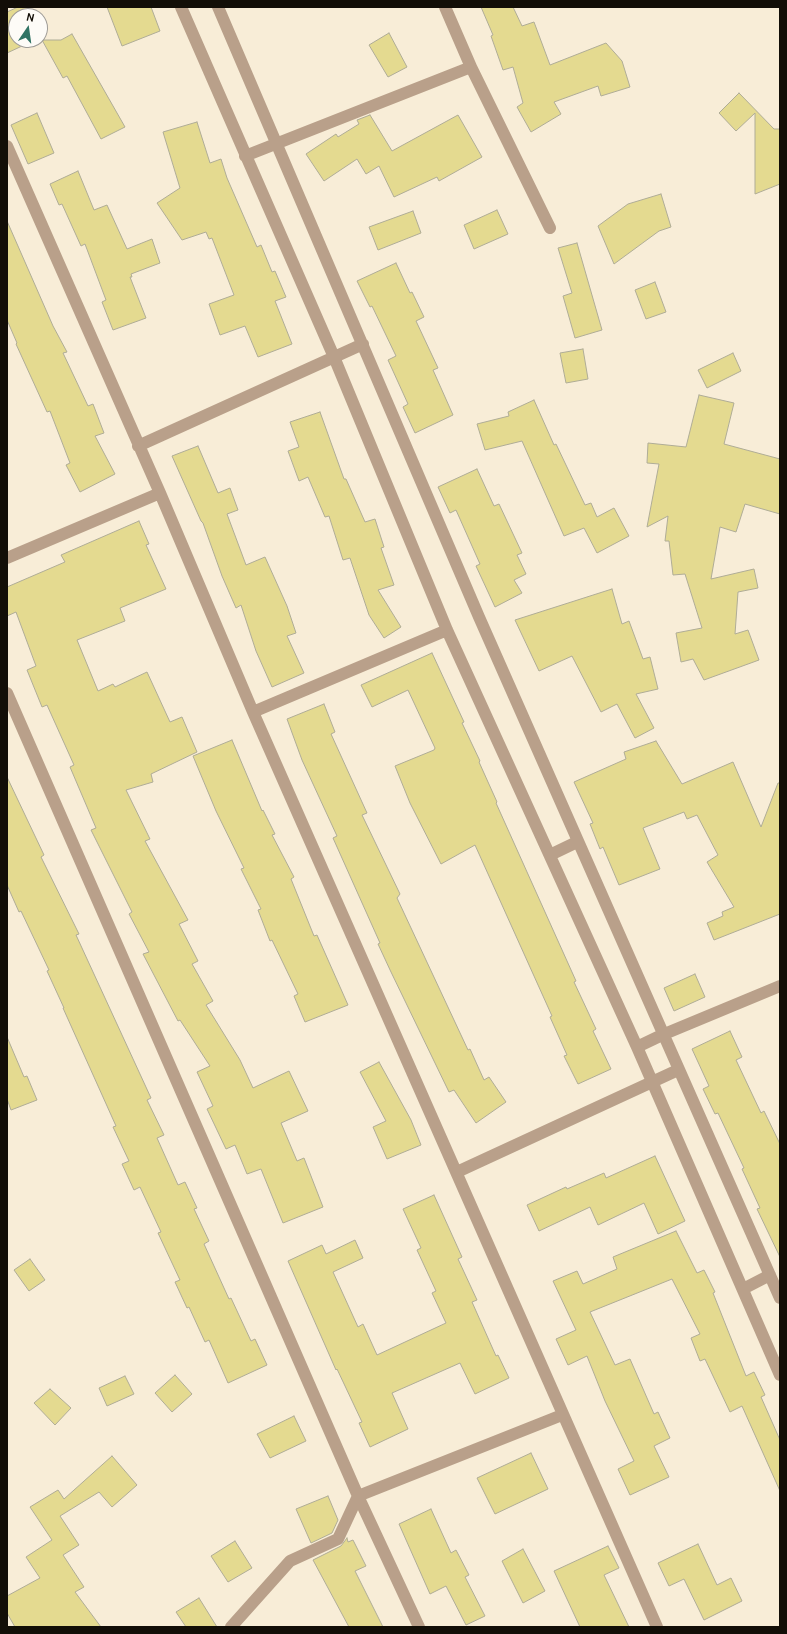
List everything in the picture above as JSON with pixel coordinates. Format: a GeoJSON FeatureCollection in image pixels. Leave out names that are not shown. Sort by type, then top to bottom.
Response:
{"type":"FeatureCollection","features":[{"type":"Feature","properties":{"kind":"street"},"geometry":{"type":"LineString","coordinates":[[181,7],[334,357],[447,630],[637,1047],[780,1375]]}},
{"type":"Feature","properties":{"kind":"street"},"geometry":{"type":"LineString","coordinates":[[218,7],[479,618],[662,1035],[780,1298]]}},
{"type":"Feature","properties":{"kind":"street"},"geometry":{"type":"LineString","coordinates":[[445,7],[472,67],[550,228]]}},
{"type":"Feature","properties":{"kind":"street"},"geometry":{"type":"LineString","coordinates":[[245,156],[472,67]]}},
{"type":"Feature","properties":{"kind":"street"},"geometry":{"type":"LineString","coordinates":[[7,146],[160,493],[252,712],[457,1172],[562,1415],[657,1627]]}},
{"type":"Feature","properties":{"kind":"street"},"geometry":{"type":"LineString","coordinates":[[138,446],[362,344]]}},
{"type":"Feature","properties":{"kind":"street"},"geometry":{"type":"LineString","coordinates":[[7,558],[160,493]]}},
{"type":"Feature","properties":{"kind":"street"},"geometry":{"type":"LineString","coordinates":[[252,712],[447,630]]}},
{"type":"Feature","properties":{"kind":"street"},"geometry":{"type":"LineString","coordinates":[[7,693],[358,1496],[420,1627]]}},
{"type":"Feature","properties":{"kind":"street"},"geometry":{"type":"LineString","coordinates":[[550,855],[577,842]]}},
{"type":"Feature","properties":{"kind":"street"},"geometry":{"type":"LineString","coordinates":[[637,1047],[662,1035],[780,986]]}},
{"type":"Feature","properties":{"kind":"street"},"geometry":{"type":"LineString","coordinates":[[457,1172],[678,1070]]}},
{"type":"Feature","properties":{"kind":"street"},"geometry":{"type":"LineString","coordinates":[[742,1289],[770,1275]]}},
{"type":"Feature","properties":{"kind":"street"},"geometry":{"type":"LineString","coordinates":[[231,1627],[290,1560],[338,1539],[358,1496],[562,1415]]}},
{"type":"Feature","properties":{"kind":"building"},"geometry":{"type":"Polygon","coordinates":[[[28,7],[28,8],[16,8],[28,7]]]}},
{"type":"Feature","properties":{"kind":"building"},"geometry":{"type":"Polygon","coordinates":[[[107,7],[151,7],[160,31],[122,46],[107,7]]]}},
{"type":"Feature","properties":{"kind":"building"},"geometry":{"type":"Polygon","coordinates":[[[481,7],[513,7],[522,26],[534,22],[550,65],[606,43],[622,61],[630,87],[601,96],[598,86],[554,102],[561,114],[531,132],[517,107],[523,103],[513,67],[503,70],[491,36],[493,35],[481,7]]]}},
{"type":"Feature","properties":{"kind":"building"},"geometry":{"type":"Polygon","coordinates":[[[7,12],[8,48],[18,48],[7,53],[7,12]]]}},
{"type":"Feature","properties":{"kind":"building"},"geometry":{"type":"Polygon","coordinates":[[[389,33],[407,67],[388,77],[369,45],[389,33]]]}},
{"type":"Feature","properties":{"kind":"building"},"geometry":{"type":"Polygon","coordinates":[[[72,34],[125,127],[101,139],[67,76],[63,78],[46,48],[48,48],[48,40],[61,40],[72,34]]]}},
{"type":"Feature","properties":{"kind":"building"},"geometry":{"type":"Polygon","coordinates":[[[739,93],[774,129],[780,129],[780,184],[755,194],[755,113],[736,131],[719,113],[739,93]]]}},
{"type":"Feature","properties":{"kind":"building"},"geometry":{"type":"Polygon","coordinates":[[[37,113],[54,153],[28,164],[11,125],[37,113]]]}},
{"type":"Feature","properties":{"kind":"building"},"geometry":{"type":"Polygon","coordinates":[[[370,115],[392,151],[458,115],[482,157],[439,181],[437,177],[394,197],[379,166],[366,174],[357,159],[324,181],[306,154],[336,134],[338,137],[359,124],[357,120],[370,115]]]}},
{"type":"Feature","properties":{"kind":"building"},"geometry":{"type":"Polygon","coordinates":[[[197,122],[210,163],[221,159],[227,178],[257,247],[261,245],[272,272],[275,271],[286,297],[275,301],[292,344],[258,357],[245,326],[220,335],[209,304],[234,295],[212,238],[209,239],[206,232],[182,240],[157,203],[180,188],[163,132],[197,122]]]}},
{"type":"Feature","properties":{"kind":"building"},"geometry":{"type":"Polygon","coordinates":[[[78,171],[94,210],[107,205],[127,249],[152,239],[160,263],[131,274],[132,277],[130,277],[146,318],[113,330],[102,302],[106,300],[85,244],[81,246],[62,204],[59,205],[50,184],[78,171]]]}},
{"type":"Feature","properties":{"kind":"building"},"geometry":{"type":"Polygon","coordinates":[[[661,194],[671,227],[659,231],[614,264],[598,226],[628,204],[661,194]]]}},
{"type":"Feature","properties":{"kind":"building"},"geometry":{"type":"Polygon","coordinates":[[[497,210],[508,234],[474,249],[464,225],[497,210]]]}},
{"type":"Feature","properties":{"kind":"building"},"geometry":{"type":"Polygon","coordinates":[[[413,211],[421,233],[378,250],[369,227],[413,211]]]}},
{"type":"Feature","properties":{"kind":"building"},"geometry":{"type":"Polygon","coordinates":[[[7,221],[53,326],[67,352],[63,353],[88,406],[93,404],[104,433],[95,436],[115,474],[80,492],[66,465],[70,463],[50,411],[47,412],[16,344],[17,343],[7,320],[7,221]]]}},
{"type":"Feature","properties":{"kind":"building"},"geometry":{"type":"Polygon","coordinates":[[[577,243],[602,330],[575,338],[563,296],[572,293],[558,248],[577,243]]]}},
{"type":"Feature","properties":{"kind":"building"},"geometry":{"type":"Polygon","coordinates":[[[396,263],[410,293],[412,292],[424,317],[416,321],[438,368],[433,370],[453,415],[415,433],[403,407],[408,404],[388,360],[396,356],[372,306],[370,307],[357,281],[396,263]]]}},
{"type":"Feature","properties":{"kind":"building"},"geometry":{"type":"Polygon","coordinates":[[[655,282],[666,312],[646,319],[635,290],[655,282]]]}},
{"type":"Feature","properties":{"kind":"building"},"geometry":{"type":"Polygon","coordinates":[[[583,349],[588,379],[566,383],[560,353],[583,349]]]}},
{"type":"Feature","properties":{"kind":"building"},"geometry":{"type":"Polygon","coordinates":[[[733,353],[741,371],[707,388],[698,370],[733,353]]]}},
{"type":"Feature","properties":{"kind":"building"},"geometry":{"type":"Polygon","coordinates":[[[699,395],[734,403],[724,444],[780,459],[780,514],[745,504],[736,532],[720,527],[711,579],[754,569],[758,588],[738,592],[735,634],[748,630],[759,660],[704,680],[693,659],[681,662],[676,633],[702,628],[685,574],[673,575],[669,541],[665,541],[668,516],[647,527],[659,464],[647,463],[648,443],[686,447],[699,395]]]}},
{"type":"Feature","properties":{"kind":"building"},"geometry":{"type":"Polygon","coordinates":[[[534,400],[554,445],[556,444],[585,505],[591,503],[597,517],[614,508],[629,536],[597,553],[584,528],[564,536],[522,441],[485,450],[477,424],[509,416],[508,412],[534,400]]]}},
{"type":"Feature","properties":{"kind":"building"},"geometry":{"type":"Polygon","coordinates":[[[320,412],[344,479],[346,479],[365,522],[375,519],[384,547],[381,548],[394,585],[378,590],[401,627],[384,638],[369,615],[350,558],[343,560],[329,516],[325,517],[308,477],[299,481],[288,451],[299,447],[290,422],[320,412]]]}},
{"type":"Feature","properties":{"kind":"building"},"geometry":{"type":"Polygon","coordinates":[[[198,446],[218,493],[230,488],[238,510],[227,514],[246,565],[265,557],[287,606],[296,633],[287,636],[304,673],[272,687],[256,651],[241,605],[236,608],[222,576],[203,523],[172,456],[198,446]]]}},
{"type":"Feature","properties":{"kind":"building"},"geometry":{"type":"Polygon","coordinates":[[[477,469],[494,506],[499,504],[522,553],[517,555],[526,574],[514,580],[522,593],[495,607],[476,566],[480,564],[456,510],[450,513],[438,487],[477,469]]]}},
{"type":"Feature","properties":{"kind":"building"},"geometry":{"type":"Polygon","coordinates":[[[139,521],[149,544],[146,545],[166,589],[120,608],[125,621],[77,640],[98,691],[113,684],[115,687],[147,672],[170,722],[182,717],[197,752],[151,774],[153,782],[126,790],[150,839],[145,841],[188,920],[179,924],[198,961],[192,964],[213,1001],[206,1005],[240,1060],[253,1088],[289,1071],[308,1111],[281,1123],[297,1161],[304,1158],[323,1207],[283,1223],[261,1169],[247,1174],[235,1145],[226,1149],[207,1109],[213,1106],[197,1072],[210,1066],[180,1020],[178,1021],[143,954],[149,952],[129,914],[132,912],[91,830],[96,828],[70,767],[74,765],[47,705],[42,707],[27,670],[36,666],[16,612],[7,616],[7,587],[65,562],[61,555],[139,521]]]}},
{"type":"Feature","properties":{"kind":"building"},"geometry":{"type":"Polygon","coordinates":[[[612,589],[622,624],[629,621],[643,659],[650,657],[658,689],[636,694],[654,728],[635,738],[617,704],[601,712],[572,656],[539,671],[515,620],[612,589]]]}},
{"type":"Feature","properties":{"kind":"building"},"geometry":{"type":"Polygon","coordinates":[[[432,653],[464,722],[462,723],[480,761],[479,762],[497,802],[496,803],[576,981],[574,982],[596,1029],[593,1031],[611,1069],[578,1084],[564,1056],[567,1055],[550,1017],[552,1016],[475,845],[441,864],[410,803],[395,766],[434,750],[435,748],[408,690],[372,707],[361,685],[432,653]]]}},
{"type":"Feature","properties":{"kind":"building"},"geometry":{"type":"Polygon","coordinates":[[[324,704],[335,732],[331,734],[367,813],[362,815],[400,894],[397,898],[468,1050],[470,1049],[484,1080],[489,1077],[506,1102],[476,1123],[454,1090],[449,1092],[391,972],[378,944],[380,943],[333,838],[337,836],[302,760],[287,719],[324,704]]]}},
{"type":"Feature","properties":{"kind":"building"},"geometry":{"type":"Polygon","coordinates":[[[232,740],[262,811],[263,810],[275,834],[272,835],[294,877],[291,879],[314,936],[317,935],[348,1005],[305,1022],[294,996],[298,994],[272,940],[270,941],[258,910],[261,909],[241,869],[244,868],[216,811],[193,756],[232,740]]]}},
{"type":"Feature","properties":{"kind":"building"},"geometry":{"type":"Polygon","coordinates":[[[656,741],[682,784],[733,762],[761,827],[778,783],[780,783],[780,914],[714,940],[707,923],[723,916],[722,912],[734,907],[707,862],[718,855],[697,815],[687,819],[684,812],[643,828],[660,869],[619,885],[603,847],[600,849],[590,824],[593,823],[574,782],[626,759],[624,752],[656,741]]]}},
{"type":"Feature","properties":{"kind":"building"},"geometry":{"type":"Polygon","coordinates":[[[7,777],[44,855],[41,857],[79,934],[76,935],[151,1098],[147,1100],[164,1135],[157,1138],[178,1185],[185,1182],[197,1208],[194,1209],[209,1241],[204,1244],[229,1299],[231,1298],[251,1341],[255,1339],[267,1365],[228,1383],[209,1340],[205,1342],[189,1307],[187,1308],[175,1282],[180,1280],[158,1233],[161,1232],[140,1187],[134,1190],[122,1164],[129,1161],[113,1127],[116,1126],[47,971],[49,970],[21,911],[19,912],[7,885],[7,777]]]}},
{"type":"Feature","properties":{"kind":"building"},"geometry":{"type":"Polygon","coordinates":[[[695,974],[705,997],[674,1011],[664,988],[695,974]]]}},
{"type":"Feature","properties":{"kind":"building"},"geometry":{"type":"Polygon","coordinates":[[[730,1031],[742,1057],[736,1060],[761,1113],[764,1111],[780,1144],[780,1257],[757,1209],[760,1208],[742,1169],[744,1168],[718,1113],[715,1114],[703,1089],[709,1086],[692,1049],[730,1031]]]}},
{"type":"Feature","properties":{"kind":"building"},"geometry":{"type":"Polygon","coordinates":[[[7,1037],[24,1077],[27,1076],[37,1100],[11,1110],[7,1099],[7,1037]]]}},
{"type":"Feature","properties":{"kind":"building"},"geometry":{"type":"Polygon","coordinates":[[[379,1062],[411,1120],[421,1145],[387,1159],[373,1127],[386,1121],[360,1072],[379,1062]]]}},
{"type":"Feature","properties":{"kind":"building"},"geometry":{"type":"Polygon","coordinates":[[[655,1156],[685,1221],[658,1234],[644,1203],[598,1225],[590,1207],[539,1231],[527,1205],[566,1187],[567,1189],[604,1173],[606,1178],[655,1156]]]}},
{"type":"Feature","properties":{"kind":"building"},"geometry":{"type":"Polygon","coordinates":[[[434,1195],[462,1257],[458,1259],[477,1300],[472,1302],[496,1356],[498,1355],[509,1378],[475,1394],[460,1363],[392,1393],[408,1429],[370,1447],[359,1423],[362,1422],[337,1369],[336,1370],[288,1261],[322,1245],[326,1254],[355,1240],[363,1258],[333,1272],[358,1327],[363,1324],[377,1355],[446,1323],[432,1293],[436,1291],[417,1250],[421,1248],[403,1209],[434,1195]]]}},
{"type":"Feature","properties":{"kind":"building"},"geometry":{"type":"Polygon","coordinates":[[[676,1231],[697,1273],[704,1270],[715,1292],[713,1293],[746,1376],[754,1372],[765,1395],[761,1397],[780,1440],[780,1491],[742,1406],[730,1412],[705,1359],[700,1361],[691,1338],[700,1334],[672,1279],[590,1312],[615,1365],[630,1359],[654,1414],[658,1412],[670,1438],[654,1446],[669,1477],[630,1495],[618,1469],[634,1461],[605,1401],[587,1356],[568,1365],[556,1339],[576,1330],[553,1281],[577,1271],[583,1284],[617,1269],[613,1257],[676,1231]]]}},
{"type":"Feature","properties":{"kind":"building"},"geometry":{"type":"Polygon","coordinates":[[[30,1259],[45,1280],[29,1291],[14,1270],[30,1259]]]}},
{"type":"Feature","properties":{"kind":"building"},"geometry":{"type":"Polygon","coordinates":[[[175,1375],[192,1394],[172,1412],[155,1393],[175,1375]]]}},
{"type":"Feature","properties":{"kind":"building"},"geometry":{"type":"Polygon","coordinates":[[[125,1376],[134,1394],[107,1406],[99,1388],[125,1376]]]}},
{"type":"Feature","properties":{"kind":"building"},"geometry":{"type":"Polygon","coordinates":[[[50,1389],[71,1408],[55,1425],[34,1403],[50,1389]]]}},
{"type":"Feature","properties":{"kind":"building"},"geometry":{"type":"Polygon","coordinates":[[[294,1416],[306,1441],[270,1458],[257,1434],[294,1416]]]}},
{"type":"Feature","properties":{"kind":"building"},"geometry":{"type":"Polygon","coordinates":[[[531,1453],[548,1489],[495,1514],[477,1478],[531,1453]]]}},
{"type":"Feature","properties":{"kind":"building"},"geometry":{"type":"Polygon","coordinates":[[[112,1456],[137,1485],[112,1507],[99,1492],[60,1516],[79,1545],[63,1555],[84,1587],[75,1592],[101,1627],[15,1627],[7,1613],[7,1596],[40,1578],[26,1557],[52,1540],[30,1507],[58,1490],[64,1499],[112,1456]]]}},
{"type":"Feature","properties":{"kind":"building"},"geometry":{"type":"Polygon","coordinates":[[[328,1496],[338,1520],[332,1533],[311,1543],[296,1509],[328,1496]]]}},
{"type":"Feature","properties":{"kind":"building"},"geometry":{"type":"Polygon","coordinates":[[[431,1509],[451,1553],[456,1550],[469,1575],[465,1577],[485,1616],[466,1625],[446,1586],[430,1594],[399,1524],[431,1509]]]}},
{"type":"Feature","properties":{"kind":"building"},"geometry":{"type":"Polygon","coordinates":[[[347,1538],[348,1542],[353,1540],[366,1566],[355,1571],[383,1627],[349,1627],[313,1560],[341,1546],[347,1538]]]}},
{"type":"Feature","properties":{"kind":"building"},"geometry":{"type":"Polygon","coordinates":[[[235,1541],[252,1568],[228,1582],[211,1556],[235,1541]]]}},
{"type":"Feature","properties":{"kind":"building"},"geometry":{"type":"Polygon","coordinates":[[[698,1544],[717,1585],[731,1578],[742,1601],[704,1620],[684,1579],[669,1586],[658,1563],[698,1544]]]}},
{"type":"Feature","properties":{"kind":"building"},"geometry":{"type":"Polygon","coordinates":[[[608,1546],[619,1568],[604,1575],[629,1627],[580,1627],[554,1571],[608,1546]]]}},
{"type":"Feature","properties":{"kind":"building"},"geometry":{"type":"Polygon","coordinates":[[[523,1549],[545,1591],[523,1603],[502,1561],[523,1549]]]}},
{"type":"Feature","properties":{"kind":"building"},"geometry":{"type":"Polygon","coordinates":[[[199,1598],[217,1627],[186,1627],[176,1612],[199,1598]]]}}]}
